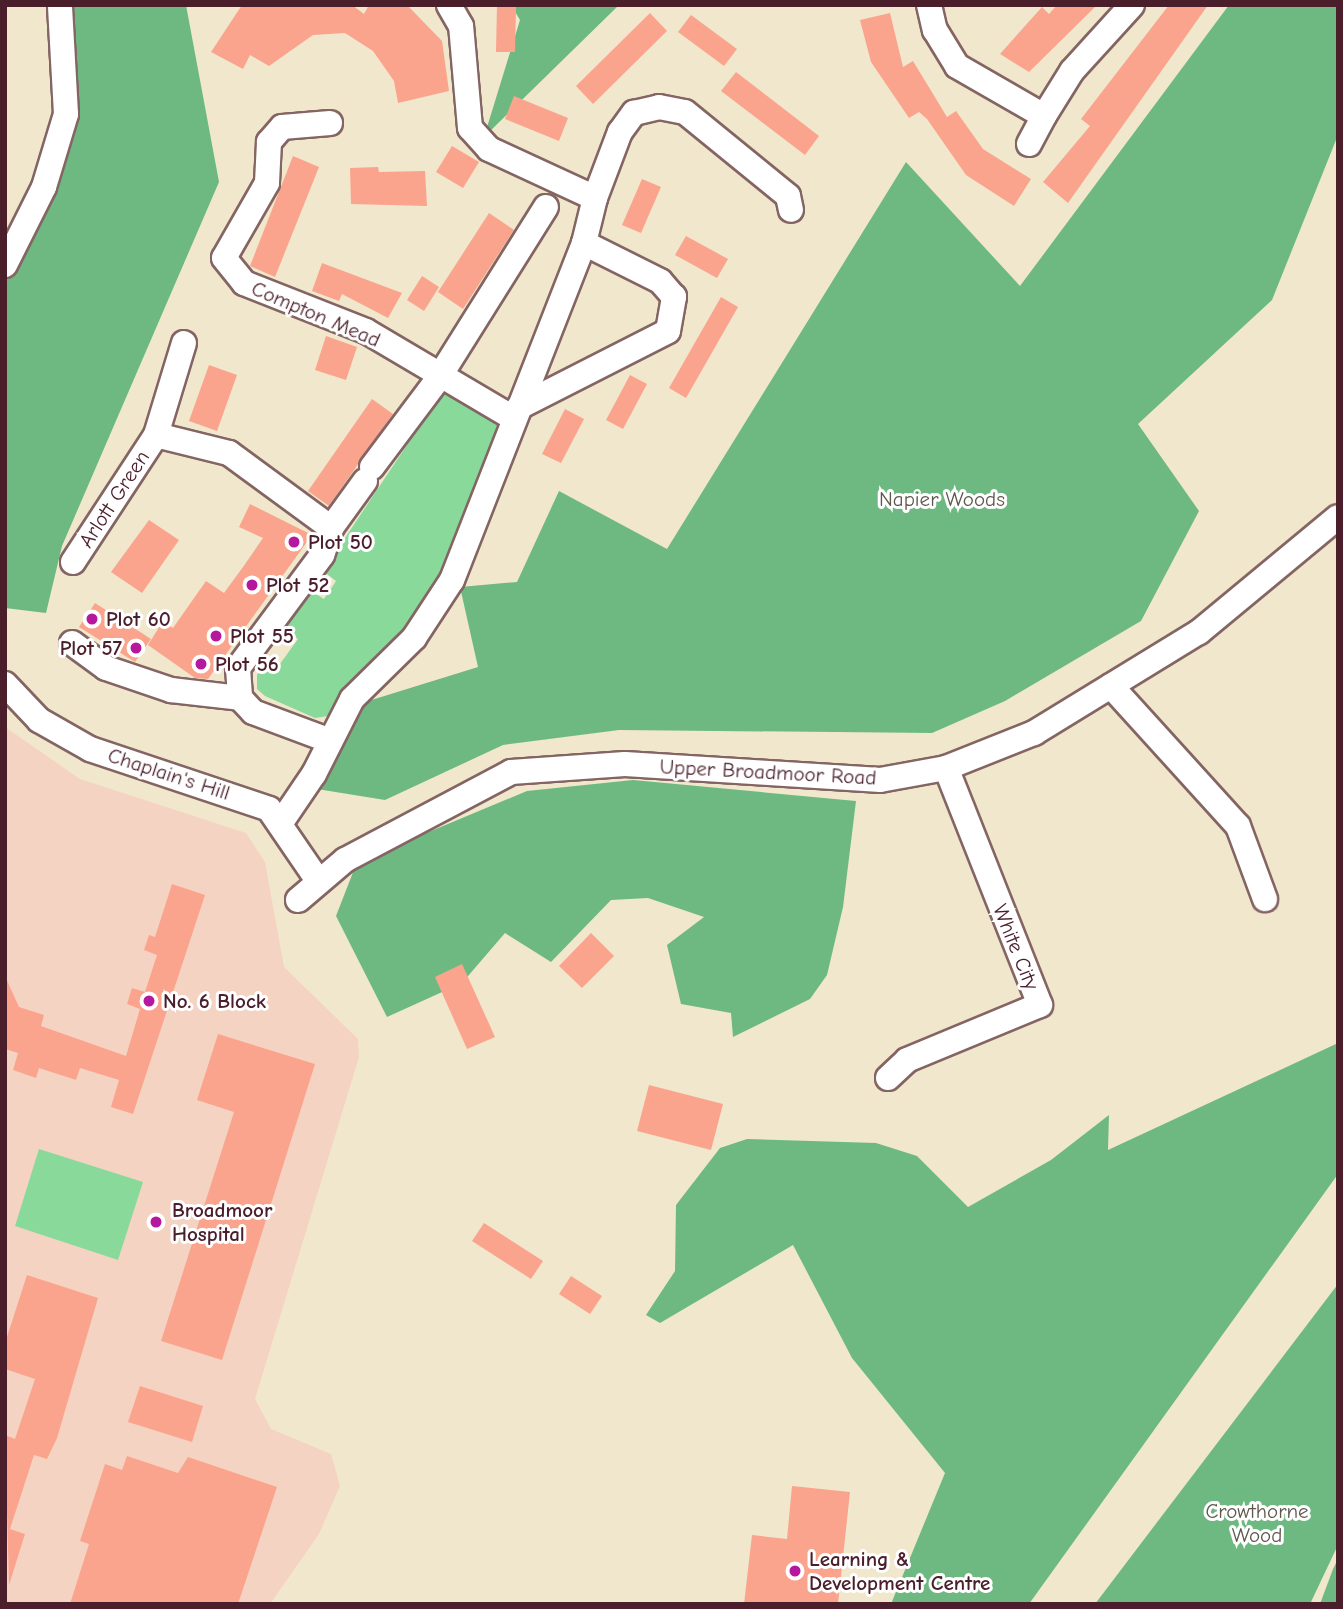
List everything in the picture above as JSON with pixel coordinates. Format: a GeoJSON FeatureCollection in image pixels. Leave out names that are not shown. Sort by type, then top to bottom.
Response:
{"type":"FeatureCollection","features":[{"type":"Feature","properties":{"kind":"street"},"geometry":{"type":"LineString","coordinates":[[5,265],[44,187],[66,114],[60,5]]}},
{"type":"Feature","properties":{"kind":"street"},"geometry":{"type":"LineString","coordinates":[[449,5],[461,26],[470,128],[489,149],[595,198]]}},
{"type":"Feature","properties":{"kind":"street"},"geometry":{"type":"LineString","coordinates":[[929,5],[935,30],[957,66],[1044,116]]}},
{"type":"Feature","properties":{"kind":"street"},"geometry":{"type":"LineString","coordinates":[[1029,144],[1072,71],[1132,5]]}},
{"type":"Feature","properties":{"kind":"street"},"geometry":{"type":"LineString","coordinates":[[282,821],[314,774],[328,740],[352,699],[414,638],[452,580],[584,243],[595,198],[620,132],[634,113],[659,107],[685,112],[788,196],[791,211]]}},
{"type":"Feature","properties":{"kind":"street","name":"Compton Mead"},"geometry":{"type":"LineString","coordinates":[[330,123],[282,127],[269,142],[267,183],[224,258],[244,284],[366,331],[438,379],[516,413]]}},
{"type":"Feature","properties":{"kind":"street"},"geometry":{"type":"LineString","coordinates":[[240,698],[239,668],[322,555],[331,528],[438,379],[546,207]]}},
{"type":"Feature","properties":{"kind":"street"},"geometry":{"type":"LineString","coordinates":[[516,413],[668,331],[674,297],[660,281],[584,243]]}},
{"type":"Feature","properties":{"kind":"street","name":"Arlott Green"},"geometry":{"type":"LineString","coordinates":[[73,562],[156,435],[184,343]]}},
{"type":"Feature","properties":{"kind":"street","name":"Arlott Green"},"geometry":{"type":"LineString","coordinates":[[156,435],[229,453],[331,528]]}},
{"type":"Feature","properties":{"kind":"street","name":"Upper Broadmoor Road"},"geometry":{"type":"LineString","coordinates":[[298,900],[317,879],[436,807],[512,772],[625,764],[880,780],[946,768],[1034,733],[1111,686],[1230,608],[1338,517]]}},
{"type":"Feature","properties":{"kind":"street"},"geometry":{"type":"LineString","coordinates":[[72,643],[106,668],[171,690],[240,698],[253,712],[328,740]]}},
{"type":"Feature","properties":{"kind":"street","name":"Chaplain's Hill"},"geometry":{"type":"LineString","coordinates":[[5,684],[57,733],[248,800],[282,821],[317,879]]}},
{"type":"Feature","properties":{"kind":"street"},"geometry":{"type":"LineString","coordinates":[[1111,686],[1238,826],[1265,899]]}},
{"type":"Feature","properties":{"kind":"street","name":"White City"},"geometry":{"type":"LineString","coordinates":[[888,1079],[907,1060],[1040,1005],[946,768]]}},
{"type":"Feature","properties":{"kind":"shaded area","name":"Broadmoor Hospital"},"geometry":{"type":"Polygon","coordinates":[[[5,727],[80,779],[246,833],[265,862],[284,967],[358,1039],[359,1057],[255,1399],[271,1429],[331,1454],[340,1486],[319,1534],[270,1604],[5,1604],[5,727]]]}},
{"type":"Feature","properties":{"kind":"green space"},"geometry":{"type":"Polygon","coordinates":[[[60,5],[186,5],[219,182],[62,546],[46,613],[5,608],[5,242],[66,114],[60,5]]]}},
{"type":"Feature","properties":{"kind":"green space"},"geometry":{"type":"Polygon","coordinates":[[[511,5],[619,5],[484,137],[520,20],[511,5]]]}},
{"type":"Feature","properties":{"kind":"green space","name":"Napier Woods"},"geometry":{"type":"Polygon","coordinates":[[[1229,5],[1338,5],[1338,135],[1272,300],[1138,424],[1199,511],[1141,621],[1005,701],[932,733],[619,730],[503,745],[385,800],[317,789],[365,702],[478,667],[460,587],[517,582],[559,491],[667,549],[906,162],[1020,286],[1229,5]]]}},
{"type":"Feature","properties":{"kind":"green space"},"geometry":{"type":"Polygon","coordinates":[[[447,385],[499,422],[434,589],[410,622],[348,684],[328,716],[315,718],[265,696],[257,689],[257,675],[266,661],[277,668],[298,639],[281,626],[308,589],[324,599],[336,581],[323,571],[447,385]]]}},
{"type":"Feature","properties":{"kind":"green space"},"geometry":{"type":"Polygon","coordinates":[[[633,780],[856,801],[843,907],[827,975],[810,999],[733,1037],[731,1013],[681,1004],[667,945],[704,917],[648,898],[611,900],[551,962],[505,933],[462,983],[387,1017],[336,916],[357,862],[527,791],[633,780]]]}},
{"type":"Feature","properties":{"kind":"green space"},"geometry":{"type":"Polygon","coordinates":[[[1338,1043],[1338,1174],[1029,1604],[891,1604],[945,1473],[852,1358],[793,1245],[660,1323],[646,1315],[675,1271],[676,1205],[720,1148],[747,1139],[876,1143],[917,1156],[968,1207],[1051,1160],[1109,1115],[1108,1150],[1338,1043]]]}},
{"type":"Feature","properties":{"kind":"green space"},"geometry":{"type":"Polygon","coordinates":[[[39,1149],[143,1182],[118,1260],[15,1226],[39,1149]]]}},
{"type":"Feature","properties":{"kind":"green space","name":"Crowthorne Wood"},"geometry":{"type":"Polygon","coordinates":[[[1338,1284],[1338,1545],[1310,1604],[1095,1604],[1338,1284]]]}},
{"type":"Feature","properties":{"kind":"green space","name":"Crowthorne Wood"},"geometry":{"type":"Polygon","coordinates":[[[1338,1559],[1338,1604],[1320,1604],[1333,1569],[1338,1559]]]}},
{"type":"Feature","properties":{"kind":"building"},"geometry":{"type":"Polygon","coordinates":[[[242,5],[352,5],[364,14],[369,5],[407,5],[442,41],[449,91],[398,103],[394,81],[373,51],[345,33],[313,35],[269,66],[250,55],[243,69],[211,52],[242,5]]]}},
{"type":"Feature","properties":{"kind":"building"},"geometry":{"type":"Polygon","coordinates":[[[497,5],[516,5],[515,52],[496,52],[497,5]]]}},
{"type":"Feature","properties":{"kind":"building"},"geometry":{"type":"Polygon","coordinates":[[[1057,5],[1097,5],[1029,72],[1000,54],[1042,7],[1049,14],[1057,5]]]}},
{"type":"Feature","properties":{"kind":"building"},"geometry":{"type":"Polygon","coordinates":[[[1169,5],[1208,5],[1068,203],[1043,182],[1090,126],[1081,119],[1169,5]]]}},
{"type":"Feature","properties":{"kind":"building"},"geometry":{"type":"Polygon","coordinates":[[[650,13],[667,31],[593,104],[576,86],[650,13]]]}},
{"type":"Feature","properties":{"kind":"building"},"geometry":{"type":"Polygon","coordinates":[[[890,13],[903,67],[913,61],[947,117],[956,111],[983,149],[1031,179],[1014,206],[966,175],[927,119],[919,112],[909,118],[871,62],[860,20],[890,13]]]}},
{"type":"Feature","properties":{"kind":"building"},"geometry":{"type":"Polygon","coordinates":[[[691,15],[737,49],[724,66],[678,32],[691,15]]]}},
{"type":"Feature","properties":{"kind":"building"},"geometry":{"type":"Polygon","coordinates":[[[736,72],[819,136],[805,155],[721,91],[736,72]]]}},
{"type":"Feature","properties":{"kind":"building"},"geometry":{"type":"Polygon","coordinates":[[[514,96],[568,118],[559,141],[505,119],[514,96]]]}},
{"type":"Feature","properties":{"kind":"building"},"geometry":{"type":"Polygon","coordinates":[[[452,146],[479,162],[463,188],[436,172],[452,146]]]}},
{"type":"Feature","properties":{"kind":"building"},"geometry":{"type":"Polygon","coordinates":[[[293,156],[319,167],[275,277],[250,266],[293,156]]]}},
{"type":"Feature","properties":{"kind":"building"},"geometry":{"type":"Polygon","coordinates":[[[378,167],[379,172],[425,171],[427,206],[351,204],[350,168],[378,167]]]}},
{"type":"Feature","properties":{"kind":"building"},"geometry":{"type":"Polygon","coordinates":[[[642,179],[661,187],[641,233],[622,225],[642,179]]]}},
{"type":"Feature","properties":{"kind":"building"},"geometry":{"type":"Polygon","coordinates":[[[489,213],[514,230],[463,309],[438,292],[489,213]]]}},
{"type":"Feature","properties":{"kind":"building"},"geometry":{"type":"Polygon","coordinates":[[[686,236],[728,259],[717,278],[675,255],[686,236]]]}},
{"type":"Feature","properties":{"kind":"building"},"geometry":{"type":"Polygon","coordinates":[[[322,263],[402,293],[388,318],[342,294],[339,301],[312,291],[322,263]]]}},
{"type":"Feature","properties":{"kind":"building"},"geometry":{"type":"Polygon","coordinates":[[[422,276],[439,287],[424,311],[407,300],[422,276]]]}},
{"type":"Feature","properties":{"kind":"building"},"geometry":{"type":"Polygon","coordinates":[[[721,297],[738,307],[686,398],[669,388],[721,297]]]}},
{"type":"Feature","properties":{"kind":"building"},"geometry":{"type":"Polygon","coordinates":[[[326,336],[357,347],[346,380],[315,370],[326,336]]]}},
{"type":"Feature","properties":{"kind":"building"},"geometry":{"type":"Polygon","coordinates":[[[209,365],[237,375],[217,431],[189,421],[209,365]]]}},
{"type":"Feature","properties":{"kind":"building"},"geometry":{"type":"Polygon","coordinates":[[[630,375],[647,384],[623,429],[606,420],[630,375]]]}},
{"type":"Feature","properties":{"kind":"building"},"geometry":{"type":"Polygon","coordinates":[[[372,399],[393,414],[329,506],[308,491],[372,399]]]}},
{"type":"Feature","properties":{"kind":"building"},"geometry":{"type":"Polygon","coordinates":[[[565,409],[584,419],[561,463],[542,454],[565,409]]]}},
{"type":"Feature","properties":{"kind":"building"},"geometry":{"type":"Polygon","coordinates":[[[250,504],[312,535],[208,679],[195,678],[148,645],[163,621],[173,628],[206,581],[224,593],[243,567],[263,538],[239,527],[250,504]]]}},
{"type":"Feature","properties":{"kind":"building"},"geometry":{"type":"Polygon","coordinates":[[[149,520],[179,540],[142,593],[111,572],[149,520]]]}},
{"type":"Feature","properties":{"kind":"building"},"geometry":{"type":"Polygon","coordinates":[[[95,603],[151,639],[135,662],[79,627],[95,603]]]}},
{"type":"Feature","properties":{"kind":"building","name":"No. 6 Block"},"geometry":{"type":"Polygon","coordinates":[[[172,884],[205,895],[133,1114],[111,1107],[119,1080],[80,1068],[76,1080],[39,1068],[36,1078],[13,1070],[18,1053],[5,1049],[5,976],[19,1007],[44,1015],[41,1026],[126,1056],[140,1009],[127,1004],[132,988],[145,992],[157,955],[144,950],[149,935],[155,937],[172,884]]]}},
{"type":"Feature","properties":{"kind":"building"},"geometry":{"type":"Polygon","coordinates":[[[591,933],[614,956],[582,988],[559,966],[591,933]]]}},
{"type":"Feature","properties":{"kind":"building"},"geometry":{"type":"Polygon","coordinates":[[[462,964],[495,1037],[467,1049],[435,977],[462,964]]]}},
{"type":"Feature","properties":{"kind":"building"},"geometry":{"type":"Polygon","coordinates":[[[218,1034],[315,1064],[222,1360],[161,1341],[234,1112],[197,1100],[218,1034]]]}},
{"type":"Feature","properties":{"kind":"building"},"geometry":{"type":"Polygon","coordinates":[[[649,1085],[723,1104],[711,1150],[637,1131],[649,1085]]]}},
{"type":"Feature","properties":{"kind":"building"},"geometry":{"type":"Polygon","coordinates":[[[484,1223],[543,1261],[531,1279],[472,1241],[484,1223]]]}},
{"type":"Feature","properties":{"kind":"building"},"geometry":{"type":"Polygon","coordinates":[[[27,1275],[98,1298],[57,1438],[47,1459],[34,1455],[10,1529],[25,1534],[9,1585],[5,1435],[15,1439],[35,1379],[5,1369],[5,1343],[27,1275]]]}},
{"type":"Feature","properties":{"kind":"building"},"geometry":{"type":"Polygon","coordinates":[[[571,1276],[602,1296],[590,1314],[559,1294],[571,1276]]]}},
{"type":"Feature","properties":{"kind":"building"},"geometry":{"type":"Polygon","coordinates":[[[140,1386],[203,1406],[192,1442],[128,1422],[140,1386]]]}},
{"type":"Feature","properties":{"kind":"building"},"geometry":{"type":"Polygon","coordinates":[[[127,1456],[178,1473],[188,1457],[277,1487],[238,1604],[70,1604],[89,1544],[80,1541],[105,1464],[122,1470],[127,1456]]]}},
{"type":"Feature","properties":{"kind":"building","name":"Learning & Development Centre"},"geometry":{"type":"Polygon","coordinates":[[[792,1486],[850,1492],[838,1604],[744,1604],[752,1535],[787,1539],[792,1486]]]}},
{"type":"Feature","properties":{"kind":"place","name":"Plot 50"},"geometry":{"type":"Point","coordinates":[294,542]}},
{"type":"Feature","properties":{"kind":"place","name":"Plot 52"},"geometry":{"type":"Point","coordinates":[252,585]}},
{"type":"Feature","properties":{"kind":"place","name":"Plot 60"},"geometry":{"type":"Point","coordinates":[92,619]}},
{"type":"Feature","properties":{"kind":"place","name":"Plot 55"},"geometry":{"type":"Point","coordinates":[216,636]}},
{"type":"Feature","properties":{"kind":"place","name":"Plot 57"},"geometry":{"type":"Point","coordinates":[136,648]}},
{"type":"Feature","properties":{"kind":"place","name":"Plot 56"},"geometry":{"type":"Point","coordinates":[201,664]}},
{"type":"Feature","properties":{"kind":"place","name":"No. 6 Block"},"geometry":{"type":"Point","coordinates":[149,1001]}},
{"type":"Feature","properties":{"kind":"place","name":"Broadmoor Hospital"},"geometry":{"type":"Point","coordinates":[156,1222]}},
{"type":"Feature","properties":{"kind":"place","name":"Learning & Development Centre"},"geometry":{"type":"Point","coordinates":[795,1571]}}]}
